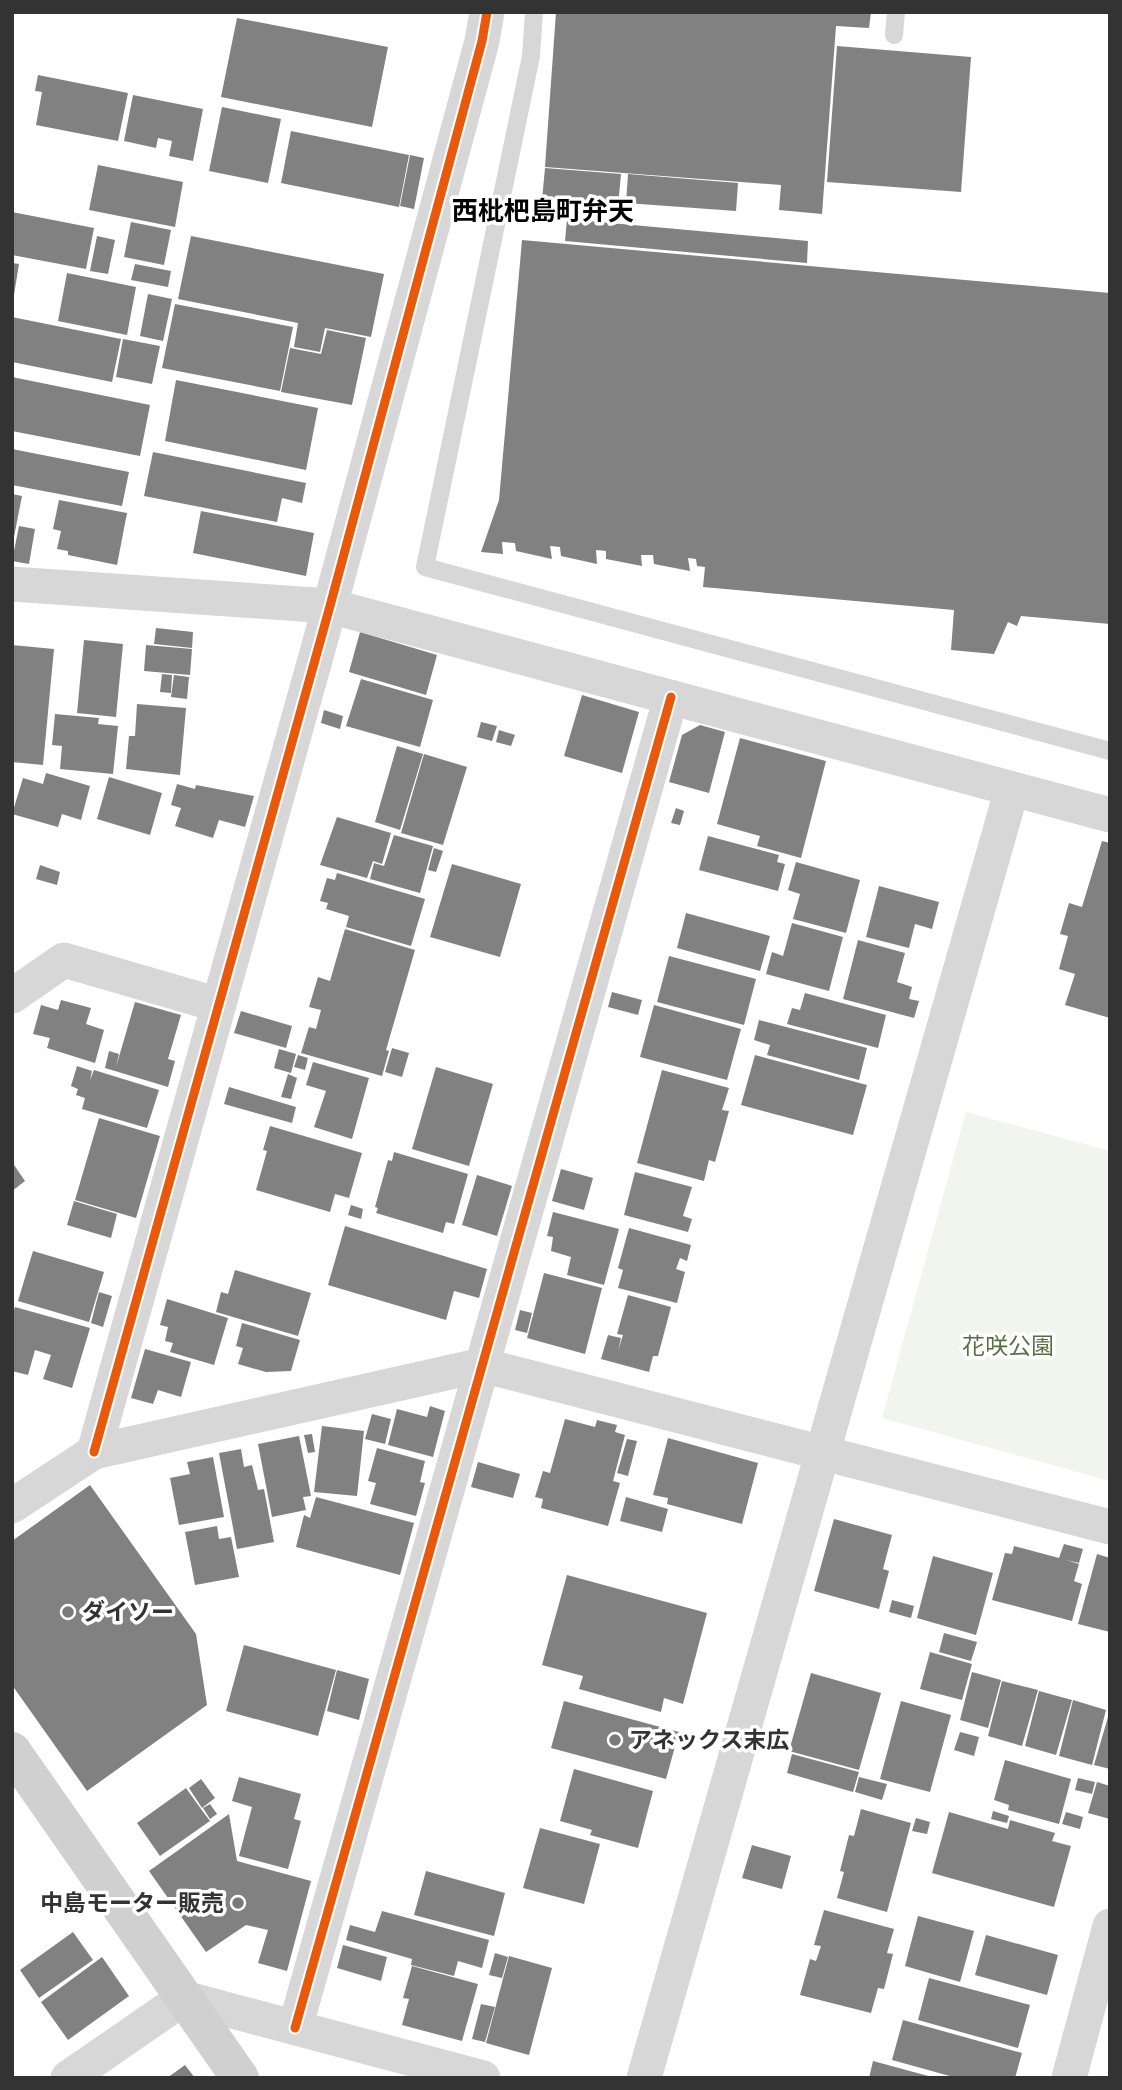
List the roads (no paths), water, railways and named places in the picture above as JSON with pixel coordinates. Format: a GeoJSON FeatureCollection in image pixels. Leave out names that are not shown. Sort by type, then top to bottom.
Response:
{"type":"FeatureCollection","features":[{"type":"Feature","properties":{"kind":"street"},"geometry":{"type":"LineString","coordinates":[[94,1452],[330,606],[467,101],[487,12]]}},
{"type":"Feature","properties":{"kind":"street"},"geometry":{"type":"LineString","coordinates":[[12,584],[330,606],[1110,815]]}},
{"type":"Feature","properties":{"kind":"street"},"geometry":{"type":"LineString","coordinates":[[295,2028],[671,697]]}},
{"type":"Feature","properties":{"kind":"street"},"geometry":{"type":"LineString","coordinates":[[644,2078],[1012,789]]}},
{"type":"Feature","properties":{"kind":"street"},"geometry":{"type":"LineString","coordinates":[[12,996],[64,960],[219,1005]]}},
{"type":"Feature","properties":{"kind":"street"},"geometry":{"type":"LineString","coordinates":[[12,1506],[94,1452],[482,1365],[1110,1527]]}},
{"type":"Feature","properties":{"kind":"street"},"geometry":{"type":"LineString","coordinates":[[12,1751],[240,2078]]}},
{"type":"Feature","properties":{"kind":"street"},"geometry":{"type":"LineString","coordinates":[[1069,2078],[1110,1926]]}},
{"type":"Feature","properties":{"kind":"street"},"geometry":{"type":"LineString","coordinates":[[68,2078],[184,1998],[483,2078]]}},
{"type":"Feature","properties":{"kind":"lane"},"geometry":{"type":"LineString","coordinates":[[534,12],[531,56],[425,567],[1110,751]]}},
{"type":"Feature","properties":{"kind":"lane"},"geometry":{"type":"LineString","coordinates":[[894,35],[896,12]]}},
{"type":"Feature","properties":{"kind":"place","name":"ダイソー"},"geometry":{"type":"Point","coordinates":[68,1612]}},
{"type":"Feature","properties":{"kind":"place","name":"アネックス末広"},"geometry":{"type":"Point","coordinates":[615,1740]}},
{"type":"Feature","properties":{"kind":"place","name":"中島モーター販売"},"geometry":{"type":"Point","coordinates":[238,1903]}},
{"type":"Feature","properties":{"kind":"district","name":"西枇杷島町弁天"},"geometry":{"type":"Point","coordinates":[543,211]}},
{"type":"Feature","properties":{"kind":"park label","name":"花咲公園"},"geometry":{"type":"Point","coordinates":[1008,1346]}}]}
